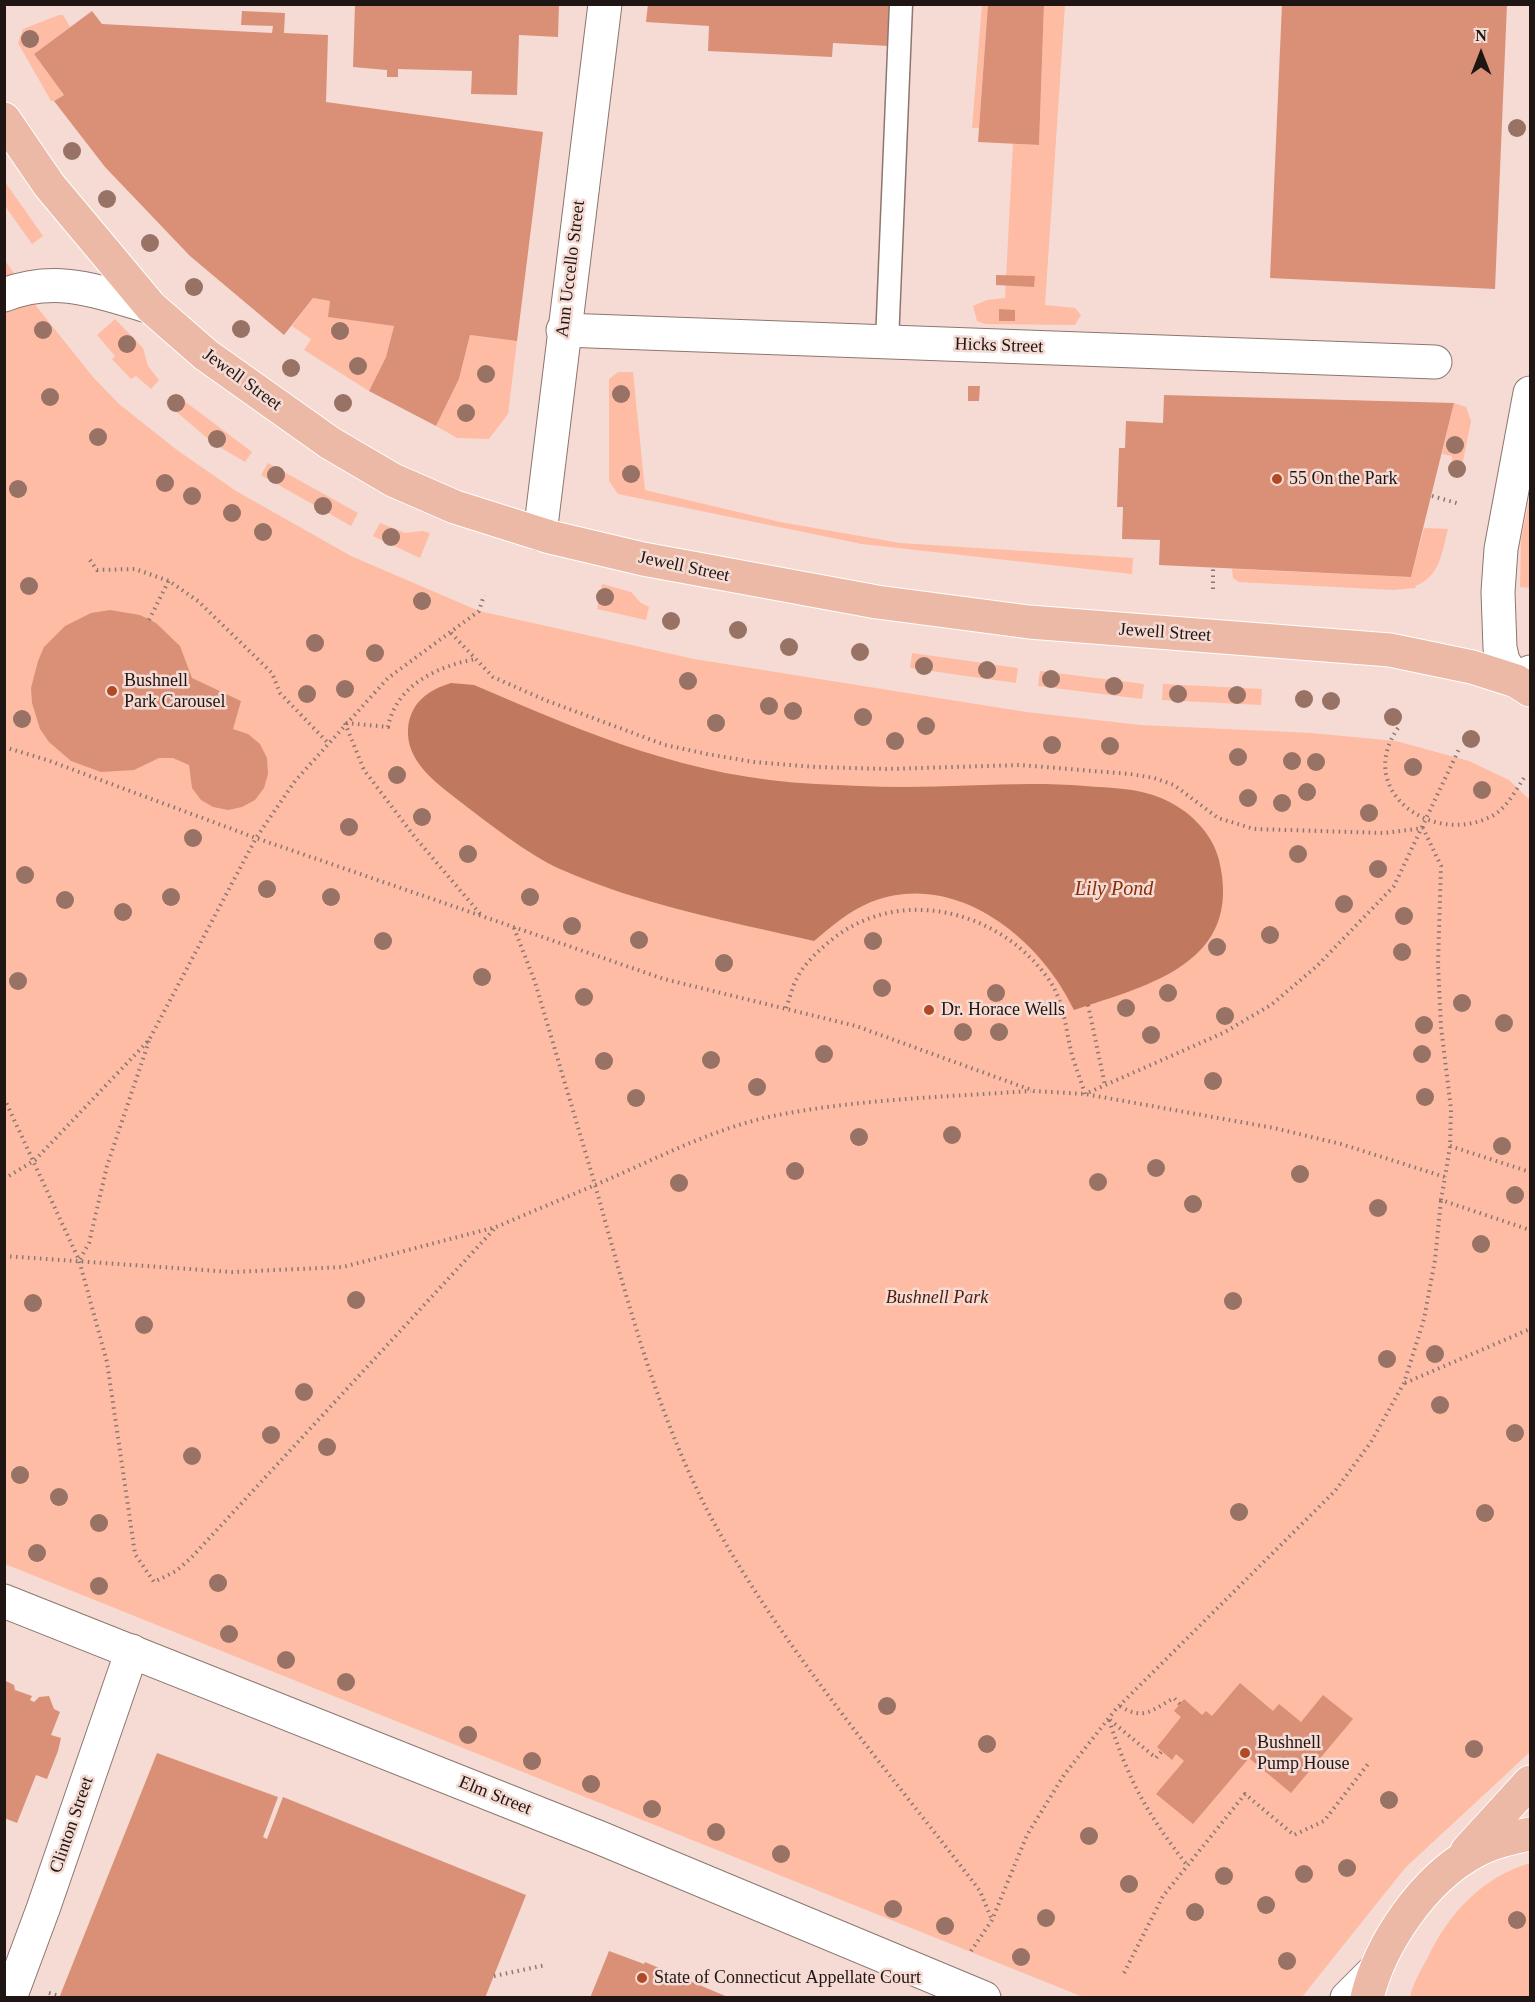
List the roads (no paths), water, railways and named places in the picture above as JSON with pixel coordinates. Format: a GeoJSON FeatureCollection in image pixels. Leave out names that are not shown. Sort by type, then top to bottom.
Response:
{"type":"FeatureCollection","features":[{"type":"Feature","properties":{"kind":"main road","name":"Jewell Street"},"geometry":{"type":"LineString","coordinates":[[4,119],[49,185],[151,307],[206,355],[339,448],[393,480],[436,500],[540,534],[666,564],[877,602],[1029,622],[1390,650],[1526,681]]}},
{"type":"Feature","properties":{"kind":"main road"},"geometry":{"type":"LineString","coordinates":[[1372,1983],[1388,1944],[1406,1916],[1530,1782]]}},
{"type":"Feature","properties":{"kind":"main road"},"geometry":{"type":"LineString","coordinates":[[1454,1865],[1486,1846],[1530,1834]]}},
{"type":"Feature","properties":{"kind":"street","name":"Ann Uccello Street"},"geometry":{"type":"LineString","coordinates":[[540,534],[563,330],[605,4]]}},
{"type":"Feature","properties":{"kind":"street"},"geometry":{"type":"LineString","coordinates":[[4,295],[43,284],[74,287],[151,307]]}},
{"type":"Feature","properties":{"kind":"street","name":"Hicks Street"},"geometry":{"type":"LineString","coordinates":[[563,330],[1435,362]]}},
{"type":"Feature","properties":{"kind":"street"},"geometry":{"type":"LineString","coordinates":[[1526,681],[1503,661],[1500,648],[1498,592],[1501,549],[1530,393]]}},
{"type":"Feature","properties":{"kind":"street","name":"Elm Street"},"geometry":{"type":"LineString","coordinates":[[4,1601],[598,1837],[971,1995]]}},
{"type":"Feature","properties":{"kind":"street","name":"Clinton Street"},"geometry":{"type":"LineString","coordinates":[[10,1998],[132,1651]]}},
{"type":"Feature","properties":{"kind":"street"},"geometry":{"type":"LineString","coordinates":[[1347,1998],[1372,1983]]}},
{"type":"Feature","properties":{"kind":"lane"},"geometry":{"type":"LineString","coordinates":[[887,342],[901,4]]}},
{"type":"Feature","properties":{"kind":"water","name":"Lily Pond"},"geometry":{"type":"Polygon","coordinates":[[[451,683],[474,685],[640,751],[725,773],[816,784],[893,787],[1062,785],[1143,792],[1180,808],[1198,823],[1211,840],[1219,860],[1223,895],[1217,923],[1204,946],[1184,964],[1159,979],[1074,1010],[1059,983],[1040,958],[1017,935],[991,917],[963,903],[933,895],[902,894],[871,902],[848,914],[814,941],[685,911],[622,893],[560,869],[534,855],[458,800],[424,770],[412,751],[409,740],[409,720],[416,705],[422,699],[435,689],[451,683]]]}},
{"type":"Feature","properties":{"kind":"place","name":"55 On the Park"},"geometry":{"type":"Point","coordinates":[1277,479]}},
{"type":"Feature","properties":{"kind":"place","name":"Bushnell Park Carousel"},"geometry":{"type":"Point","coordinates":[112,691]}},
{"type":"Feature","properties":{"kind":"place","name":"Dr. Horace Wells"},"geometry":{"type":"Point","coordinates":[929,1010]}},
{"type":"Feature","properties":{"kind":"place","name":"Bushnell Pump House"},"geometry":{"type":"Point","coordinates":[1245,1753]}},
{"type":"Feature","properties":{"kind":"place","name":"State of Connecticut Appellate Court"},"geometry":{"type":"Point","coordinates":[642,1978]}},
{"type":"Feature","properties":{"kind":"park label","name":"Bushnell Park"},"geometry":{"type":"Point","coordinates":[937,1298]}}]}
